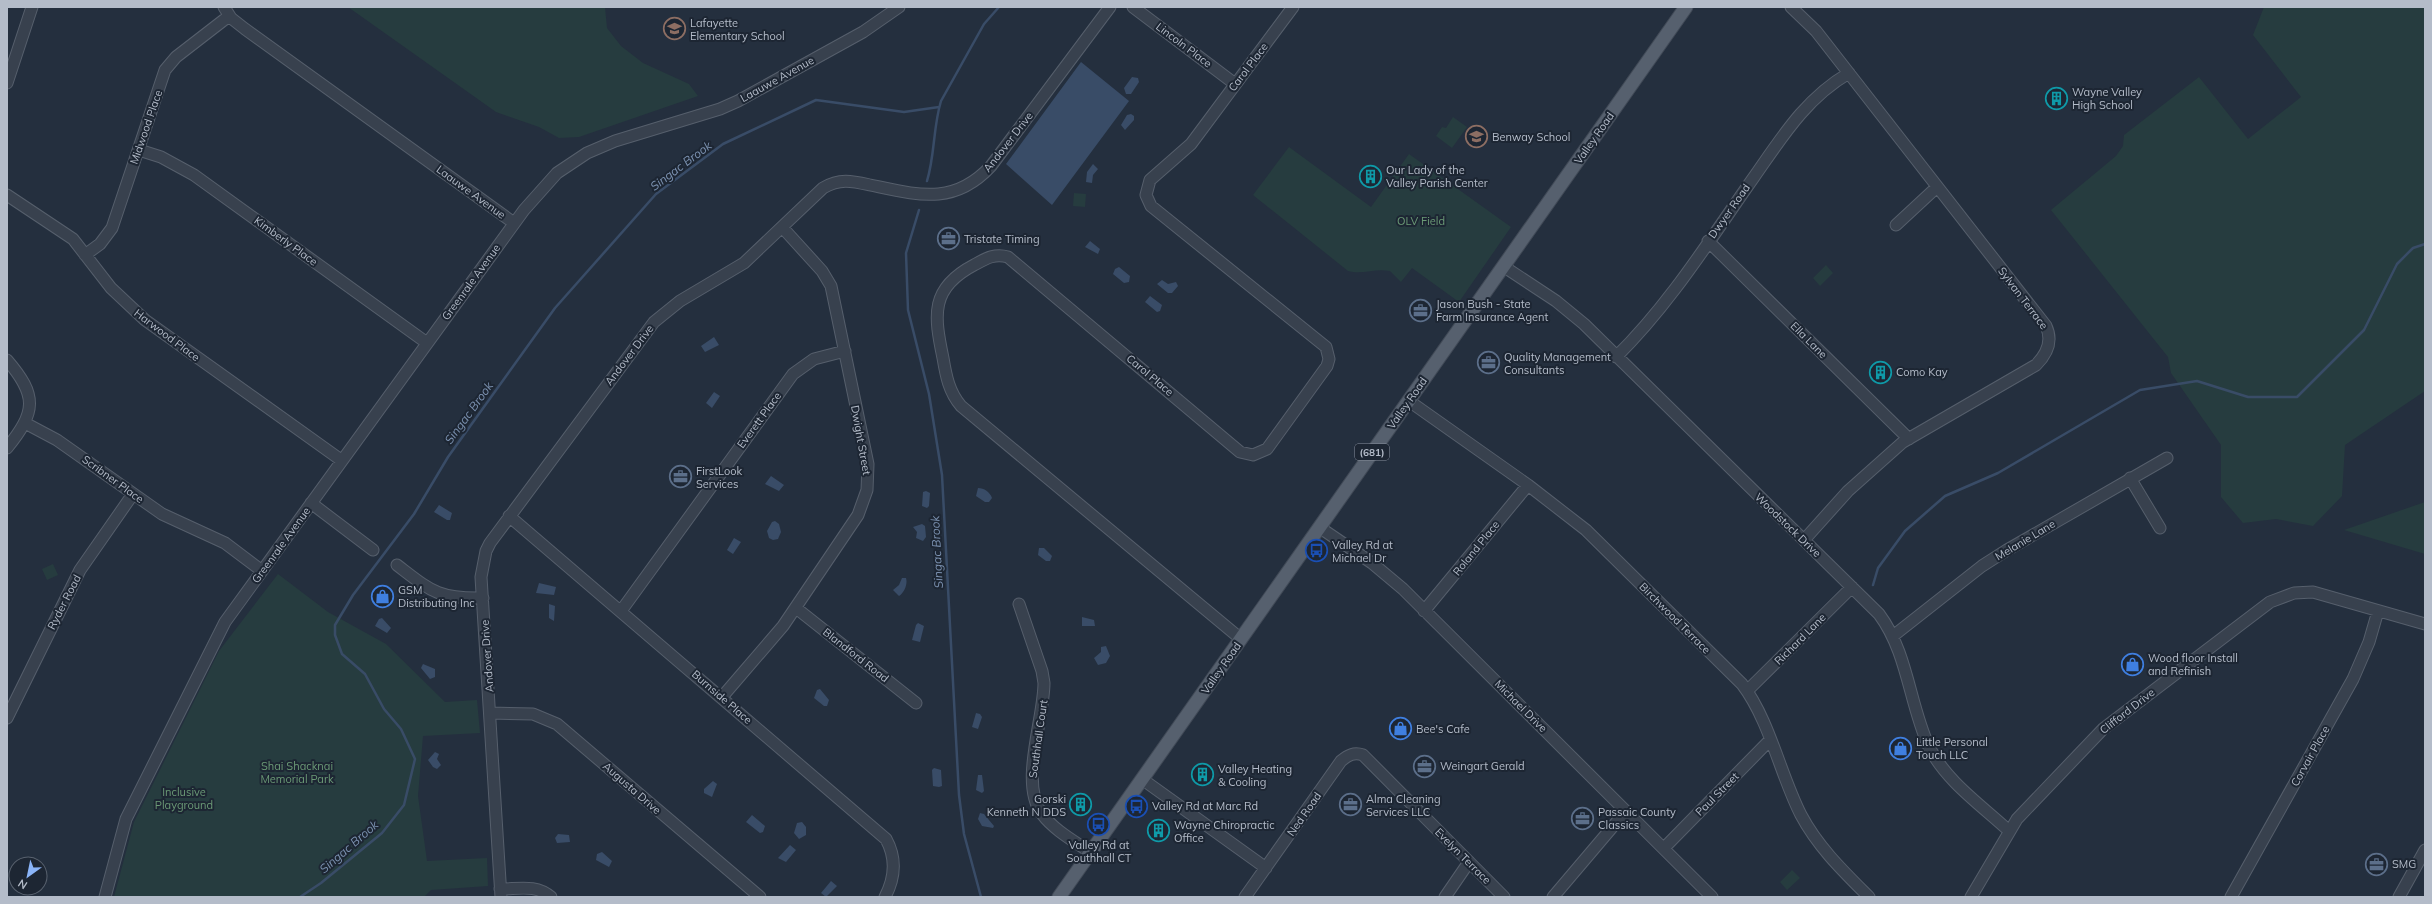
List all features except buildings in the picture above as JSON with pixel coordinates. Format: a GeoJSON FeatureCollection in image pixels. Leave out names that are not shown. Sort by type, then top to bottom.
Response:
{"type":"FeatureCollection","features":[{"type":"Feature","properties":{"kind":"main road","name":"Valley Road"},"geometry":{"type":"LineString","coordinates":[[1059,897],[1686,7]]}},
{"type":"Feature","properties":{"kind":"street"},"geometry":{"type":"LineString","coordinates":[[7,83],[32,7]]}},
{"type":"Feature","properties":{"kind":"street","name":"Laauwe Avenue"},"geometry":{"type":"LineString","coordinates":[[226,11],[514,223],[543,187],[571,162],[615,141],[707,114],[738,101],[863,32],[899,7]]}},
{"type":"Feature","properties":{"kind":"street","name":"Andover Drive"},"geometry":{"type":"LineString","coordinates":[[500,893],[481,577],[486,551],[509,516],[654,322],[680,301],[744,263],[823,188],[840,180],[848,180],[907,193],[931,195],[950,193],[972,184],[991,166],[1110,7]]}},
{"type":"Feature","properties":{"kind":"street","name":"Lincoln Place"},"geometry":{"type":"LineString","coordinates":[[1133,7],[1235,84]]}},
{"type":"Feature","properties":{"kind":"street","name":"Carol Place"},"geometry":{"type":"LineString","coordinates":[[1241,639],[961,406],[947,382],[936,315],[941,295],[953,278],[989,257],[1001,255],[1008,257],[1240,452],[1253,455],[1266,449],[1327,366],[1329,359],[1326,347],[1151,206],[1146,195],[1150,180],[1155,174],[1187,148],[1293,7]]}},
{"type":"Feature","properties":{"kind":"street","name":"Sylvan Terrace"},"geometry":{"type":"LineString","coordinates":[[1790,7],[1816,31],[2046,326],[2049,332],[2049,344],[2046,352],[2036,365],[1909,439],[1848,491],[1804,540]]}},
{"type":"Feature","properties":{"kind":"street","name":"Midwood Place"},"geometry":{"type":"LineString","coordinates":[[85,255],[100,244],[112,228],[165,70],[170,63],[226,11]]}},
{"type":"Feature","properties":{"kind":"street","name":"Dwyer Road"},"geometry":{"type":"LineString","coordinates":[[1616,357],[1650,322],[1802,111],[1819,93],[1849,73]]}},
{"type":"Feature","properties":{"kind":"street","name":"Kimberly Place"},"geometry":{"type":"LineString","coordinates":[[139,150],[161,157],[194,175],[427,343]]}},
{"type":"Feature","properties":{"kind":"street"},"geometry":{"type":"LineString","coordinates":[[1896,225],[1937,187]]}},
{"type":"Feature","properties":{"kind":"street","name":"Harwood Place"},"geometry":{"type":"LineString","coordinates":[[7,195],[64,231],[111,288],[145,320],[341,460]]}},
{"type":"Feature","properties":{"kind":"street","name":"Greenrale Avenue"},"geometry":{"type":"LineString","coordinates":[[105,897],[119,840],[133,803],[225,622],[514,223]]}},
{"type":"Feature","properties":{"kind":"street","name":"Dwight Street"},"geometry":{"type":"LineString","coordinates":[[722,697],[773,639],[796,608],[858,515],[867,490],[868,464],[834,298],[826,277],[782,227]]}},
{"type":"Feature","properties":{"kind":"street","name":"Ella Lane"},"geometry":{"type":"LineString","coordinates":[[1708,241],[1909,439]]}},
{"type":"Feature","properties":{"kind":"street","name":"Woodstock Drive"},"geometry":{"type":"LineString","coordinates":[[1503,266],[1538,288],[1571,313],[1879,614],[1893,636],[1930,748],[1946,772],[2008,830]]}},
{"type":"Feature","properties":{"kind":"street","name":"Everett Place"},"geometry":{"type":"LineString","coordinates":[[621,611],[793,374],[814,359],[845,351]]}},
{"type":"Feature","properties":{"kind":"street"},"geometry":{"type":"LineString","coordinates":[[7,360],[26,388],[30,408],[24,423],[7,448]]}},
{"type":"Feature","properties":{"kind":"street","name":"Birchwood Terrace"},"geometry":{"type":"LineString","coordinates":[[1408,400],[1528,484],[1586,530],[1747,691],[1770,740],[1801,814],[1811,833],[1833,861],[1868,897]]}},
{"type":"Feature","properties":{"kind":"street","name":"Scribner Place"},"geometry":{"type":"LineString","coordinates":[[24,423],[57,440],[133,494],[173,520],[225,543],[262,571]]}},
{"type":"Feature","properties":{"kind":"street","name":"Melanie Lane"},"geometry":{"type":"LineString","coordinates":[[1893,636],[1982,566],[2130,478],[2167,458]]}},
{"type":"Feature","properties":{"kind":"street"},"geometry":{"type":"LineString","coordinates":[[2130,478],[2160,528]]}},
{"type":"Feature","properties":{"kind":"street","name":"Roland Place"},"geometry":{"type":"LineString","coordinates":[[1424,611],[1528,484]]}},
{"type":"Feature","properties":{"kind":"street","name":"Ryder Road"},"geometry":{"type":"LineString","coordinates":[[7,718],[80,570],[133,494]]}},
{"type":"Feature","properties":{"kind":"street"},"geometry":{"type":"LineString","coordinates":[[311,503],[373,550]]}},
{"type":"Feature","properties":{"kind":"street","name":"Burnside Place"},"geometry":{"type":"LineString","coordinates":[[509,516],[722,697],[886,840],[892,852],[894,867],[892,878],[885,897]]}},
{"type":"Feature","properties":{"kind":"street","name":"Michael Drive"},"geometry":{"type":"LineString","coordinates":[[1319,528],[1385,573],[1712,897]]}},
{"type":"Feature","properties":{"kind":"street"},"geometry":{"type":"LineString","coordinates":[[396,565],[439,595],[459,599],[483,598]]}},
{"type":"Feature","properties":{"kind":"street","name":"Richard Lane"},"geometry":{"type":"LineString","coordinates":[[1747,691],[1852,587]]}},
{"type":"Feature","properties":{"kind":"street","name":"Clifford Drive"},"geometry":{"type":"LineString","coordinates":[[1971,897],[2008,830],[2103,729],[2270,602],[2294,593],[2306,592],[2425,624]]}},
{"type":"Feature","properties":{"kind":"street","name":"Southhall Court"},"geometry":{"type":"LineString","coordinates":[[1019,604],[1044,682],[1032,779],[1036,803],[1048,821],[1090,852]]}},
{"type":"Feature","properties":{"kind":"street","name":"Blandford Road"},"geometry":{"type":"LineString","coordinates":[[796,608],[916,703]]}},
{"type":"Feature","properties":{"kind":"street","name":"Corvair Place"},"geometry":{"type":"LineString","coordinates":[[2231,897],[2353,679],[2369,642],[2378,611]]}},
{"type":"Feature","properties":{"kind":"street","name":"Augusta Drive"},"geometry":{"type":"LineString","coordinates":[[490,713],[533,714],[557,724],[760,897]]}},
{"type":"Feature","properties":{"kind":"street","name":"Paul Street"},"geometry":{"type":"LineString","coordinates":[[1664,848],[1770,740]]}},
{"type":"Feature","properties":{"kind":"street","name":"Evelyn Terrace"},"geometry":{"type":"LineString","coordinates":[[1335,770],[1346,757],[1352,754],[1363,755],[1504,897]]}},
{"type":"Feature","properties":{"kind":"street","name":"Ned Road"},"geometry":{"type":"LineString","coordinates":[[1245,897],[1335,770]]}},
{"type":"Feature","properties":{"kind":"street"},"geometry":{"type":"LineString","coordinates":[[1142,779],[1266,868]]}},
{"type":"Feature","properties":{"kind":"street"},"geometry":{"type":"LineString","coordinates":[[1553,897],[1626,811]]}},
{"type":"Feature","properties":{"kind":"street"},"geometry":{"type":"LineString","coordinates":[[2399,897],[2425,850]]}},
{"type":"Feature","properties":{"kind":"street"},"geometry":{"type":"LineString","coordinates":[[1445,897],[1469,862]]}},
{"type":"Feature","properties":{"kind":"street"},"geometry":{"type":"LineString","coordinates":[[500,893],[533,888],[541,890],[552,897]]}},
{"type":"Feature","properties":{"kind":"green space"},"geometry":{"type":"Polygon","coordinates":[[[348,7],[605,7],[607,28],[621,46],[643,63],[689,84],[698,96],[579,137],[559,138],[539,127],[496,112],[348,7]]]}},
{"type":"Feature","properties":{"kind":"green space"},"geometry":{"type":"Polygon","coordinates":[[[2264,7],[2425,7],[2425,391],[2345,445],[2342,496],[2313,526],[2276,519],[2243,523],[2221,497],[2221,445],[2171,373],[2168,357],[2051,210],[2116,156],[2123,146],[2124,135],[2199,77],[2248,139],[2301,97],[2253,35],[2264,7]]]}},
{"type":"Feature","properties":{"kind":"green space"},"geometry":{"type":"Polygon","coordinates":[[[1453,117],[1467,127],[1452,148],[1436,136],[1442,127],[1446,128],[1453,117]]]}},
{"type":"Feature","properties":{"kind":"green space","name":"OLV Field"},"geometry":{"type":"Polygon","coordinates":[[[1289,147],[1371,207],[1409,154],[1511,227],[1459,302],[1412,268],[1401,282],[1390,271],[1348,271],[1253,195],[1289,147]]]}},
{"type":"Feature","properties":{"kind":"green space"},"geometry":{"type":"Polygon","coordinates":[[[1074,193],[1086,194],[1085,207],[1073,206],[1074,193]]]}},
{"type":"Feature","properties":{"kind":"green space"},"geometry":{"type":"Polygon","coordinates":[[[1826,265],[1833,273],[1820,286],[1813,278],[1826,265]]]}},
{"type":"Feature","properties":{"kind":"green space"},"geometry":{"type":"Polygon","coordinates":[[[2425,502],[2425,554],[2344,530],[2425,502]]]}},
{"type":"Feature","properties":{"kind":"green space"},"geometry":{"type":"Polygon","coordinates":[[[53,564],[58,575],[47,580],[42,569],[53,564]]]}},
{"type":"Feature","properties":{"kind":"green space","name":"Shai Shacknai Memorial Park"},"geometry":{"type":"Polygon","coordinates":[[[278,574],[328,612],[386,644],[445,702],[477,700],[480,733],[423,736],[418,796],[427,861],[487,858],[488,886],[431,890],[424,897],[114,897],[134,822],[219,651],[278,574]]]}},
{"type":"Feature","properties":{"kind":"green space"},"geometry":{"type":"Polygon","coordinates":[[[1792,870],[1800,878],[1787,890],[1780,882],[1792,870]]]}},
{"type":"Feature","properties":{"kind":"water"},"geometry":{"type":"Polygon","coordinates":[[[1081,62],[1129,101],[1052,205],[1006,164],[1081,62]]]}},
{"type":"Feature","properties":{"kind":"water"},"geometry":{"type":"Polygon","coordinates":[[[1132,77],[1138,78],[1139,82],[1131,94],[1126,94],[1124,88],[1132,77]]]}},
{"type":"Feature","properties":{"kind":"water"},"geometry":{"type":"Polygon","coordinates":[[[1131,114],[1134,116],[1134,120],[1125,130],[1121,125],[1127,115],[1131,114]]]}},
{"type":"Feature","properties":{"kind":"water"},"geometry":{"type":"Polygon","coordinates":[[[1093,164],[1098,169],[1093,175],[1092,183],[1086,182],[1087,172],[1093,164]]]}},
{"type":"Feature","properties":{"kind":"water"},"geometry":{"type":"Polygon","coordinates":[[[1090,241],[1100,249],[1098,254],[1085,247],[1090,241]]]}},
{"type":"Feature","properties":{"kind":"water"},"geometry":{"type":"Polygon","coordinates":[[[1119,267],[1130,276],[1129,282],[1124,283],[1113,274],[1115,269],[1119,267]]]}},
{"type":"Feature","properties":{"kind":"water"},"geometry":{"type":"Polygon","coordinates":[[[1162,280],[1168,284],[1176,282],[1178,286],[1172,293],[1168,293],[1157,284],[1162,280]]]}},
{"type":"Feature","properties":{"kind":"water"},"geometry":{"type":"Polygon","coordinates":[[[1150,296],[1162,305],[1160,311],[1157,312],[1145,302],[1150,296]]]}},
{"type":"Feature","properties":{"kind":"water"},"geometry":{"type":"Polygon","coordinates":[[[714,337],[719,345],[705,352],[701,346],[714,337]]]}},
{"type":"Feature","properties":{"kind":"water"},"geometry":{"type":"Polygon","coordinates":[[[714,392],[720,396],[712,408],[706,403],[714,392]]]}},
{"type":"Feature","properties":{"kind":"water"},"geometry":{"type":"Polygon","coordinates":[[[771,476],[784,485],[779,491],[765,484],[771,476]]]}},
{"type":"Feature","properties":{"kind":"water"},"geometry":{"type":"Polygon","coordinates":[[[978,488],[985,490],[990,494],[992,498],[989,502],[985,502],[976,496],[978,488]]]}},
{"type":"Feature","properties":{"kind":"water"},"geometry":{"type":"Polygon","coordinates":[[[926,491],[930,493],[929,506],[927,508],[922,506],[923,492],[926,491]]]}},
{"type":"Feature","properties":{"kind":"water"},"geometry":{"type":"Polygon","coordinates":[[[439,505],[452,513],[450,520],[447,520],[434,512],[439,505]]]}},
{"type":"Feature","properties":{"kind":"water"},"geometry":{"type":"Polygon","coordinates":[[[775,521],[779,524],[781,532],[778,539],[773,540],[769,538],[767,531],[772,522],[775,521]]]}},
{"type":"Feature","properties":{"kind":"water"},"geometry":{"type":"Polygon","coordinates":[[[922,524],[925,526],[926,537],[923,541],[916,538],[917,532],[913,527],[922,524]]]}},
{"type":"Feature","properties":{"kind":"water"},"geometry":{"type":"Polygon","coordinates":[[[734,538],[741,542],[733,554],[727,550],[734,538]]]}},
{"type":"Feature","properties":{"kind":"water"},"geometry":{"type":"Polygon","coordinates":[[[1039,548],[1044,548],[1052,556],[1050,561],[1046,561],[1038,555],[1039,548]]]}},
{"type":"Feature","properties":{"kind":"water"},"geometry":{"type":"Polygon","coordinates":[[[902,578],[906,578],[906,586],[904,591],[899,596],[893,590],[899,585],[902,578]]]}},
{"type":"Feature","properties":{"kind":"water"},"geometry":{"type":"Polygon","coordinates":[[[539,583],[556,587],[554,595],[536,593],[539,583]]]}},
{"type":"Feature","properties":{"kind":"water"},"geometry":{"type":"Polygon","coordinates":[[[549,604],[555,606],[554,621],[549,618],[549,604]]]}},
{"type":"Feature","properties":{"kind":"water"},"geometry":{"type":"Polygon","coordinates":[[[1082,617],[1094,620],[1095,626],[1082,626],[1082,617]]]}},
{"type":"Feature","properties":{"kind":"water"},"geometry":{"type":"Polygon","coordinates":[[[382,618],[391,628],[387,633],[375,626],[379,619],[382,618]]]}},
{"type":"Feature","properties":{"kind":"water"},"geometry":{"type":"Polygon","coordinates":[[[918,623],[924,626],[920,642],[912,640],[916,625],[918,623]]]}},
{"type":"Feature","properties":{"kind":"water"},"geometry":{"type":"Polygon","coordinates":[[[1106,646],[1110,656],[1106,663],[1098,665],[1094,658],[1101,652],[1101,647],[1106,646]]]}},
{"type":"Feature","properties":{"kind":"water"},"geometry":{"type":"Polygon","coordinates":[[[423,664],[435,669],[435,677],[430,679],[421,668],[423,664]]]}},
{"type":"Feature","properties":{"kind":"water"},"geometry":{"type":"Polygon","coordinates":[[[820,689],[829,700],[827,706],[824,706],[814,698],[817,690],[820,689]]]}},
{"type":"Feature","properties":{"kind":"water"},"geometry":{"type":"Polygon","coordinates":[[[976,713],[980,714],[982,717],[978,729],[972,727],[976,713]]]}},
{"type":"Feature","properties":{"kind":"water"},"geometry":{"type":"Polygon","coordinates":[[[435,752],[439,754],[437,759],[441,765],[437,769],[433,767],[428,760],[435,752]]]}},
{"type":"Feature","properties":{"kind":"water"},"geometry":{"type":"Polygon","coordinates":[[[934,768],[941,770],[942,786],[933,786],[932,770],[934,768]]]}},
{"type":"Feature","properties":{"kind":"water"},"geometry":{"type":"Polygon","coordinates":[[[978,775],[982,775],[984,791],[982,793],[976,790],[978,775]]]}},
{"type":"Feature","properties":{"kind":"water"},"geometry":{"type":"Polygon","coordinates":[[[713,781],[717,784],[712,797],[704,793],[704,789],[713,781]]]}},
{"type":"Feature","properties":{"kind":"water"},"geometry":{"type":"Polygon","coordinates":[[[980,813],[984,814],[994,826],[993,828],[982,826],[978,819],[980,813]]]}},
{"type":"Feature","properties":{"kind":"water"},"geometry":{"type":"Polygon","coordinates":[[[752,815],[765,826],[763,832],[760,833],[746,822],[752,815]]]}},
{"type":"Feature","properties":{"kind":"water"},"geometry":{"type":"Polygon","coordinates":[[[802,822],[806,827],[806,835],[799,839],[794,833],[797,823],[802,822]]]}},
{"type":"Feature","properties":{"kind":"water"},"geometry":{"type":"Polygon","coordinates":[[[558,834],[569,835],[570,842],[557,843],[555,838],[558,834]]]}},
{"type":"Feature","properties":{"kind":"water"},"geometry":{"type":"Polygon","coordinates":[[[790,845],[796,850],[786,862],[778,858],[790,845]]]}},
{"type":"Feature","properties":{"kind":"water"},"geometry":{"type":"Polygon","coordinates":[[[602,852],[612,861],[609,867],[596,860],[597,854],[602,852]]]}},
{"type":"Feature","properties":{"kind":"water"},"geometry":{"type":"Polygon","coordinates":[[[831,881],[837,886],[826,897],[821,893],[831,881]]]}},
{"type":"Feature","properties":{"kind":"waterway","name":"Singac Brook"},"geometry":{"type":"LineString","coordinates":[[927,181],[930,171],[938,111],[941,101],[984,24],[999,7]]}},
{"type":"Feature","properties":{"kind":"waterway","name":"Singac Brook"},"geometry":{"type":"LineString","coordinates":[[300,897],[321,883],[382,833],[404,805],[415,759],[401,729],[384,709],[365,674],[342,654],[335,635],[335,625],[353,595],[414,514],[448,457],[555,308],[656,194],[723,144],[816,100],[904,112],[939,107]]}},
{"type":"Feature","properties":{"kind":"waterway","name":"Singac Brook"},"geometry":{"type":"LineString","coordinates":[[919,210],[906,253],[908,310],[929,394],[942,475],[959,795],[964,834],[981,897]]}},
{"type":"Feature","properties":{"kind":"waterway"},"geometry":{"type":"LineString","coordinates":[[1873,585],[1878,568],[1905,531],[1945,496],[1998,473],[2140,390],[2197,381],[2248,397],[2297,397],[2364,330],[2397,264],[2413,248],[2425,244]]}},
{"type":"Feature","properties":{"kind":"place","name":"Lafayette Elementary School"},"geometry":{"type":"Point","coordinates":[674,29]}},
{"type":"Feature","properties":{"kind":"place","name":"Wayne Valley High School"},"geometry":{"type":"Point","coordinates":[2056,98]}},
{"type":"Feature","properties":{"kind":"place","name":"Benway School"},"geometry":{"type":"Point","coordinates":[1477,137]}},
{"type":"Feature","properties":{"kind":"place","name":"Our Lady of the Valley Parish Center"},"geometry":{"type":"Point","coordinates":[1370,176]}},
{"type":"Feature","properties":{"kind":"place","name":"Tristate Timing"},"geometry":{"type":"Point","coordinates":[948,239]}},
{"type":"Feature","properties":{"kind":"place","name":"Jason Bush - State Farm Insurance Agent"},"geometry":{"type":"Point","coordinates":[1421,310]}},
{"type":"Feature","properties":{"kind":"place","name":"Quality Management Consultants"},"geometry":{"type":"Point","coordinates":[1488,363]}},
{"type":"Feature","properties":{"kind":"place","name":"Como Kay"},"geometry":{"type":"Point","coordinates":[1880,372]}},
{"type":"Feature","properties":{"kind":"place","name":"FirstLook Services"},"geometry":{"type":"Point","coordinates":[681,477]}},
{"type":"Feature","properties":{"kind":"place","name":"Valley Rd at Michael Dr"},"geometry":{"type":"Point","coordinates":[1317,551]}},
{"type":"Feature","properties":{"kind":"place","name":"GSM Distributing Inc"},"geometry":{"type":"Point","coordinates":[382,596]}},
{"type":"Feature","properties":{"kind":"place","name":"Wood floor Install and Refinish"},"geometry":{"type":"Point","coordinates":[2132,664]}},
{"type":"Feature","properties":{"kind":"place","name":"Bee's Cafe"},"geometry":{"type":"Point","coordinates":[1401,729]}},
{"type":"Feature","properties":{"kind":"place","name":"Little Personal Touch LLC"},"geometry":{"type":"Point","coordinates":[1900,748]}},
{"type":"Feature","properties":{"kind":"place","name":"Weingart Gerald"},"geometry":{"type":"Point","coordinates":[1424,766]}},
{"type":"Feature","properties":{"kind":"place","name":"Valley Heating & Cooling"},"geometry":{"type":"Point","coordinates":[1202,775]}},
{"type":"Feature","properties":{"kind":"place","name":"Gorski Kenneth N DDS"},"geometry":{"type":"Point","coordinates":[1081,805]}},
{"type":"Feature","properties":{"kind":"place","name":"Alma Cleaning Services LLC"},"geometry":{"type":"Point","coordinates":[1351,805]}},
{"type":"Feature","properties":{"kind":"place","name":"Valley Rd at Marc Rd"},"geometry":{"type":"Point","coordinates":[1137,806]}},
{"type":"Feature","properties":{"kind":"place","name":"Passaic County Classics"},"geometry":{"type":"Point","coordinates":[1583,818]}},
{"type":"Feature","properties":{"kind":"place","name":"Valley Rd at Southhall CT"},"geometry":{"type":"Point","coordinates":[1099,825]}},
{"type":"Feature","properties":{"kind":"place","name":"Wayne Chiropractic Office"},"geometry":{"type":"Point","coordinates":[1159,831]}},
{"type":"Feature","properties":{"kind":"place","name":"SMG"},"geometry":{"type":"Point","coordinates":[2377,864]}},
{"type":"Feature","properties":{"kind":"park label","name":"Inclusive Playground"},"geometry":{"type":"Point","coordinates":[184,798]}}]}
